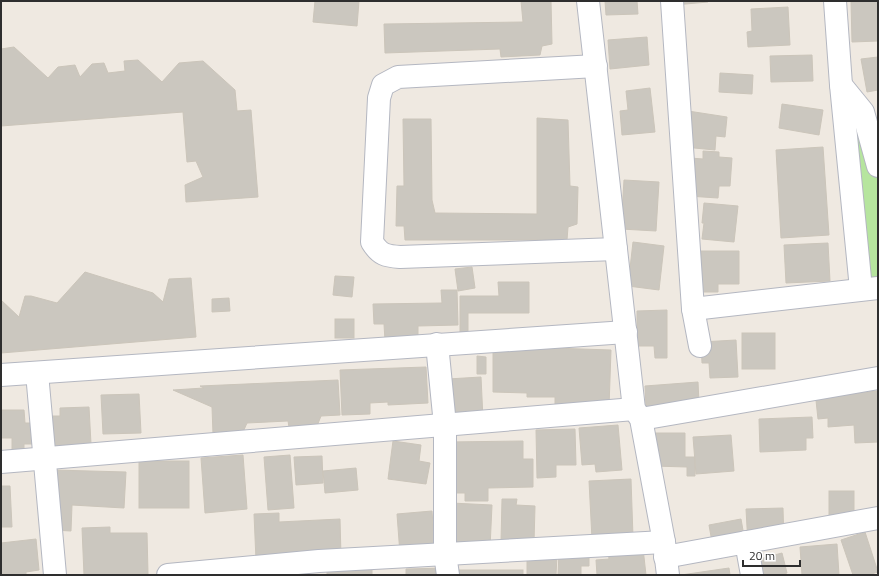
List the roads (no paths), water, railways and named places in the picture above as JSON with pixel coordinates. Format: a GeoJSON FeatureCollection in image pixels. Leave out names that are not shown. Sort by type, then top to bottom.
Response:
{"type":"FeatureCollection","features":[{"type":"Feature","properties":{"kind":"street"},"geometry":{"type":"LineString","coordinates":[[588,1],[626,332],[638,414],[666,558]]}},
{"type":"Feature","properties":{"kind":"street"},"geometry":{"type":"LineString","coordinates":[[672,1],[693,308],[700,346]]}},
{"type":"Feature","properties":{"kind":"street"},"geometry":{"type":"LineString","coordinates":[[693,308],[869,289],[841,85],[835,1]]}},
{"type":"Feature","properties":{"kind":"street"},"geometry":{"type":"LineString","coordinates":[[596,66],[398,77],[383,85],[379,98],[372,242],[377,251],[387,256],[400,257],[616,248]]}},
{"type":"Feature","properties":{"kind":"street"},"geometry":{"type":"LineString","coordinates":[[841,85],[863,112],[878,166]]}},
{"type":"Feature","properties":{"kind":"street"},"geometry":{"type":"LineString","coordinates":[[1,375],[626,332]]}},
{"type":"Feature","properties":{"kind":"street"},"geometry":{"type":"LineString","coordinates":[[437,344],[445,425],[447,565]]}},
{"type":"Feature","properties":{"kind":"street"},"geometry":{"type":"LineString","coordinates":[[37,373],[55,575]]}},
{"type":"Feature","properties":{"kind":"street"},"geometry":{"type":"LineString","coordinates":[[1,462],[445,425],[638,414],[878,378]]}},
{"type":"Feature","properties":{"kind":"street"},"geometry":{"type":"LineString","coordinates":[[168,575],[319,568],[666,558],[878,518]]}},
{"type":"Feature","properties":{"kind":"street"},"geometry":{"type":"LineString","coordinates":[[746,542],[752,575]]}}]}
